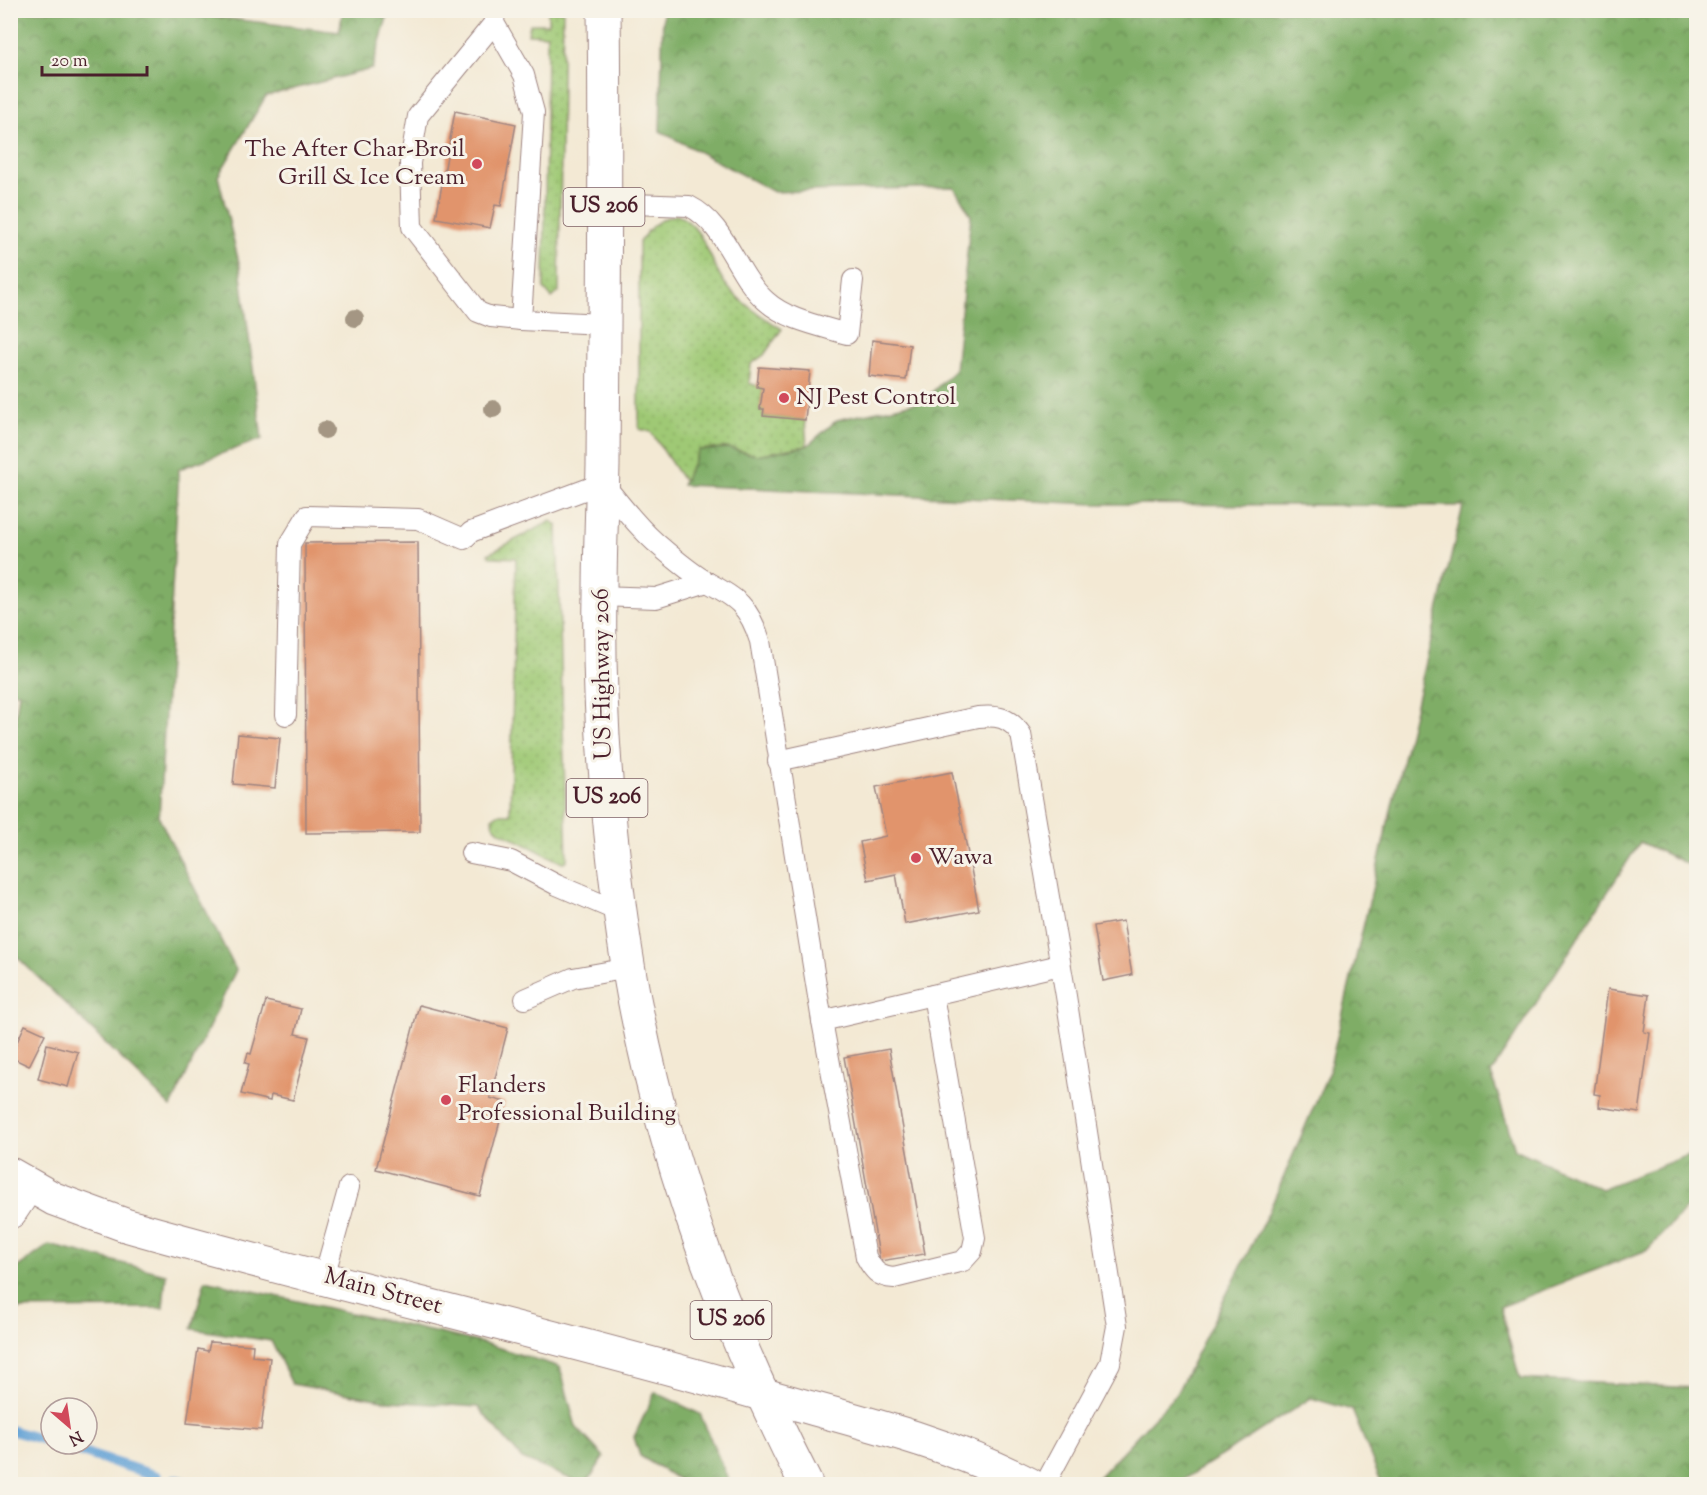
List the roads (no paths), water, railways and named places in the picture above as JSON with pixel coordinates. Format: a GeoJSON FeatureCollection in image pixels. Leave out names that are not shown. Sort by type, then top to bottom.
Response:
{"type":"FeatureCollection","features":[{"type":"Feature","properties":{"kind":"main road","name":"US Highway 206"},"geometry":{"type":"LineString","coordinates":[[603,10],[603,483],[599,596],[604,762],[620,912],[651,1075],[694,1223],[762,1394],[806,1485]]}},
{"type":"Feature","properties":{"kind":"main road","name":"Main Street"},"geometry":{"type":"LineString","coordinates":[[19,1179],[54,1199],[125,1225],[672,1368],[934,1442],[994,1466],[1029,1485]]}},
{"type":"Feature","properties":{"kind":"main road"},"geometry":{"type":"LineString","coordinates":[[10,1212],[19,1179]]}},
{"type":"Feature","properties":{"kind":"lane"},"geometry":{"type":"LineString","coordinates":[[521,320],[534,112],[524,75],[494,17],[415,122],[410,163],[411,222],[478,312],[491,317],[521,320],[603,324]]}},
{"type":"Feature","properties":{"kind":"lane"},"geometry":{"type":"LineString","coordinates":[[604,202],[689,206],[700,211],[732,253],[752,286],[767,302],[788,315],[847,334],[853,280]]}},
{"type":"Feature","properties":{"kind":"lane"},"geometry":{"type":"LineString","coordinates":[[286,715],[290,544],[308,516],[418,519],[464,538],[471,532],[603,483],[655,542],[707,582],[730,594],[744,606],[754,623],[760,641],[822,1021],[866,1257],[873,1269],[883,1277],[894,1278],[963,1261],[972,1251],[975,1238],[933,995]]}},
{"type":"Feature","properties":{"kind":"lane"},"geometry":{"type":"LineString","coordinates":[[599,596],[656,598],[707,582]]}},
{"type":"Feature","properties":{"kind":"lane"},"geometry":{"type":"LineString","coordinates":[[778,761],[978,717],[1002,717],[1014,724],[1021,734],[1118,1326],[1110,1364],[1045,1485]]}},
{"type":"Feature","properties":{"kind":"lane"},"geometry":{"type":"LineString","coordinates":[[471,853],[511,861],[620,912]]}},
{"type":"Feature","properties":{"kind":"lane"},"geometry":{"type":"LineString","coordinates":[[822,1021],[1060,965]]}},
{"type":"Feature","properties":{"kind":"lane"},"geometry":{"type":"LineString","coordinates":[[525,999],[573,978],[629,968]]}},
{"type":"Feature","properties":{"kind":"lane"},"geometry":{"type":"LineString","coordinates":[[324,1277],[350,1187]]}},
{"type":"Feature","properties":{"kind":"waterway"},"geometry":{"type":"LineString","coordinates":[[10,1430],[39,1438]]}},
{"type":"Feature","properties":{"kind":"waterway"},"geometry":{"type":"LineString","coordinates":[[94,1456],[157,1476]]}},
{"type":"Feature","properties":{"kind":"waterway"},"geometry":{"type":"LineString","coordinates":[[175,1479],[189,1484]]}},
{"type":"Feature","properties":{"kind":"place","name":"The After Char-Broil Grill & Ice Cream"},"geometry":{"type":"Point","coordinates":[477,164]}},
{"type":"Feature","properties":{"kind":"place","name":"NJ Pest Control"},"geometry":{"type":"Point","coordinates":[784,398]}},
{"type":"Feature","properties":{"kind":"place","name":"Wawa"},"geometry":{"type":"Point","coordinates":[916,858]}},
{"type":"Feature","properties":{"kind":"place","name":"Flanders Professional Building"},"geometry":{"type":"Point","coordinates":[446,1100]}}]}
